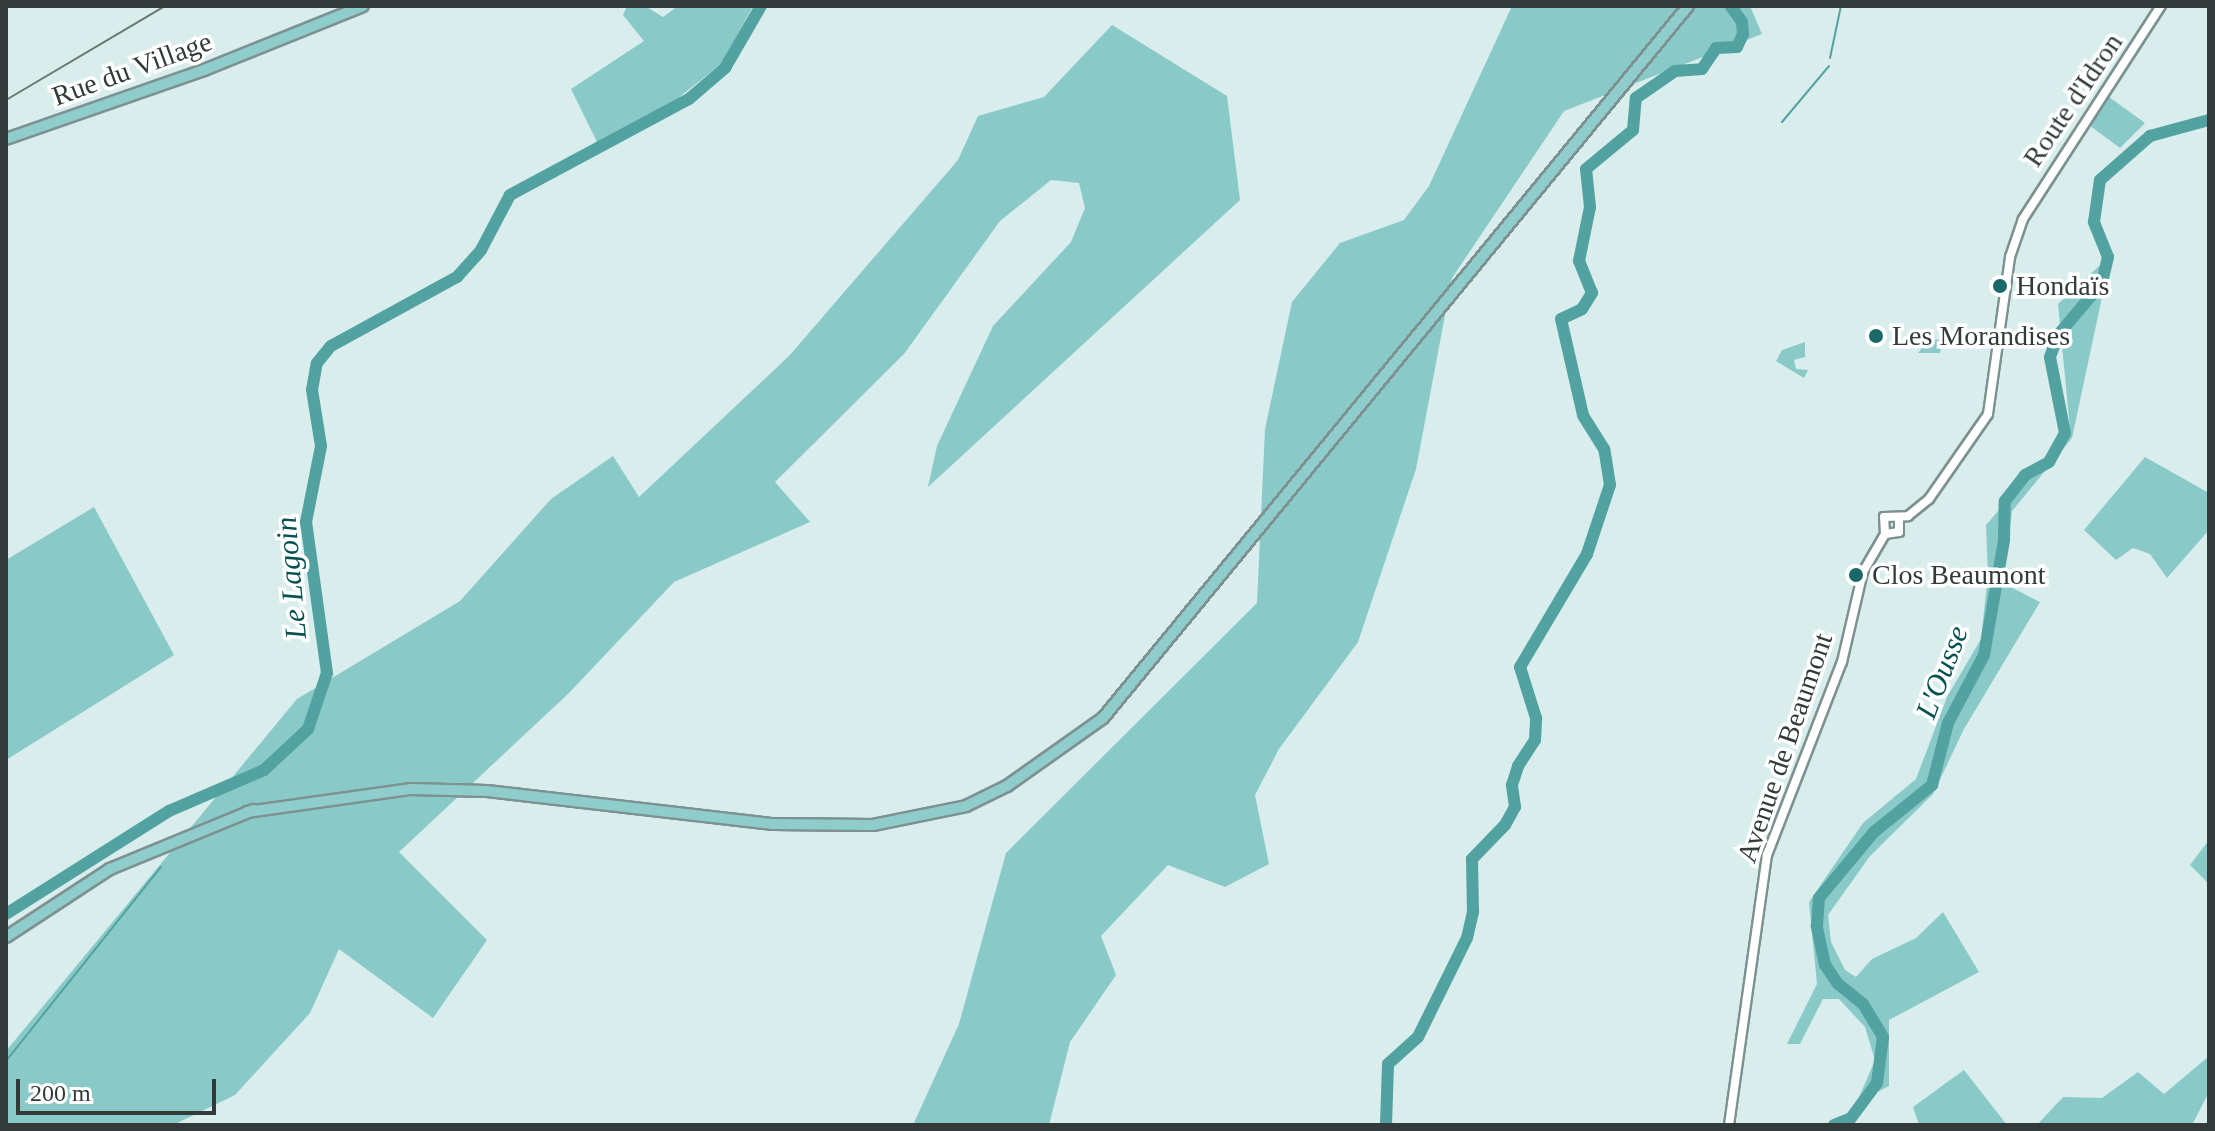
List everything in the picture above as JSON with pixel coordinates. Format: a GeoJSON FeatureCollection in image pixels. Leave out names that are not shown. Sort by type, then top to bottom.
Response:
{"type":"FeatureCollection","features":[{"type":"Feature","properties":{"kind":"main road","name":"Rue du Village"},"geometry":{"type":"LineString","coordinates":[[6,139],[204,70],[363,6]]}},
{"type":"Feature","properties":{"kind":"main road"},"geometry":{"type":"LineString","coordinates":[[6,937],[110,869],[247,812],[411,789],[487,791],[830,826],[873,825],[966,806],[1007,786],[1076,741],[1688,6]]}},
{"type":"Feature","properties":{"kind":"street","name":"Route d'Idron"},"geometry":{"type":"LineString","coordinates":[[1899,519],[1948,479],[1988,414],[2010,257],[2023,219],[2161,6]]}},
{"type":"Feature","properties":{"kind":"street"},"geometry":{"type":"LineString","coordinates":[[1884,517],[1899,519],[1899,532],[1885,534],[1884,517]]}},
{"type":"Feature","properties":{"kind":"street","name":"Avenue de Beaumont"},"geometry":{"type":"LineString","coordinates":[[1729,1125],[1767,855],[1842,662],[1863,572],[1885,534]]}},
{"type":"Feature","properties":{"kind":"shaded area"},"geometry":{"type":"Polygon","coordinates":[[[627,6],[645,6],[663,17],[678,6],[753,6],[722,63],[677,99],[597,142],[571,89],[644,41],[623,15],[627,6]]]}},
{"type":"Feature","properties":{"kind":"shaded area"},"geometry":{"type":"Polygon","coordinates":[[[1512,6],[1750,6],[1762,34],[1564,111],[1452,278],[1416,469],[1358,642],[1279,749],[1255,795],[1269,864],[1225,887],[1168,865],[1101,936],[1116,975],[1070,1042],[1049,1125],[913,1125],[959,1024],[1006,853],[1257,603],[1265,429],[1292,302],[1340,243],[1404,220],[1429,186],[1512,6]]]}},
{"type":"Feature","properties":{"kind":"shaded area"},"geometry":{"type":"Polygon","coordinates":[[[1112,25],[1227,96],[1240,200],[928,487],[937,446],[993,326],[1071,242],[1085,208],[1079,183],[1051,180],[1000,221],[904,354],[775,482],[810,522],[674,582],[568,694],[399,852],[487,940],[433,1018],[339,949],[310,1013],[235,1095],[173,1125],[6,1125],[6,1051],[297,699],[460,601],[551,499],[613,456],[639,497],[789,356],[958,160],[978,116],[1044,97],[1112,25]]]}},
{"type":"Feature","properties":{"kind":"shaded area"},"geometry":{"type":"Polygon","coordinates":[[[2109,97],[2145,123],[2120,148],[2089,125],[2109,97]]]}},
{"type":"Feature","properties":{"kind":"shaded area"},"geometry":{"type":"Polygon","coordinates":[[[2111,255],[2072,438],[2012,511],[2003,583],[2040,602],[1964,729],[1933,794],[1870,856],[1828,915],[1831,942],[1845,970],[1856,977],[1872,959],[1916,938],[1943,912],[1979,972],[1889,1020],[1889,1086],[1857,1102],[1875,1060],[1865,1027],[1839,999],[1823,999],[1800,1044],[1787,1044],[1817,984],[1809,902],[1863,823],[1916,779],[1947,697],[1981,639],[1988,575],[1986,525],[2070,428],[2058,304],[2111,255]]]}},
{"type":"Feature","properties":{"kind":"shaded area"},"geometry":{"type":"Polygon","coordinates":[[[1930,339],[1942,340],[1940,353],[1918,353],[1930,339]]]}},
{"type":"Feature","properties":{"kind":"shaded area"},"geometry":{"type":"Polygon","coordinates":[[[1805,342],[1805,357],[1794,360],[1796,369],[1808,370],[1804,378],[1776,361],[1782,350],[1805,342]]]}},
{"type":"Feature","properties":{"kind":"shaded area"},"geometry":{"type":"Polygon","coordinates":[[[2145,457],[2209,493],[2209,530],[2167,578],[2150,554],[2133,548],[2116,560],[2084,530],[2145,457]]]}},
{"type":"Feature","properties":{"kind":"shaded area"},"geometry":{"type":"Polygon","coordinates":[[[94,507],[174,655],[6,760],[6,560],[94,507]]]}},
{"type":"Feature","properties":{"kind":"shaded area"},"geometry":{"type":"Polygon","coordinates":[[[2209,840],[2209,884],[2190,865],[2209,840]]]}},
{"type":"Feature","properties":{"kind":"shaded area"},"geometry":{"type":"Polygon","coordinates":[[[2209,1056],[2209,1092],[2192,1125],[2037,1125],[2063,1097],[2102,1098],[2138,1072],[2164,1094],[2209,1056]]]}},
{"type":"Feature","properties":{"kind":"shaded area"},"geometry":{"type":"Polygon","coordinates":[[[1964,1070],[2007,1125],[1919,1125],[1913,1107],[1964,1070]]]}},
{"type":"Feature","properties":{"kind":"waterway","name":"Le Lagoin"},"geometry":{"type":"LineString","coordinates":[[6,914],[169,811],[264,770],[308,729],[327,673],[306,522],[321,446],[312,390],[317,363],[331,346],[457,277],[481,250],[510,195],[689,99],[725,68],[761,6]]}},
{"type":"Feature","properties":{"kind":"waterway"},"geometry":{"type":"LineString","coordinates":[[1386,1125],[1388,1064],[1418,1037],[1467,938],[1473,912],[1472,859],[1505,825],[1515,807],[1512,785],[1518,766],[1535,740],[1536,718],[1520,667],[1587,554],[1610,485],[1604,449],[1583,415],[1561,319],[1582,309],[1592,293],[1579,261],[1590,207],[1586,169],[1633,130],[1636,98],[1675,71],[1702,69],[1716,48],[1737,47],[1743,34],[1742,22],[1731,6]]}},
{"type":"Feature","properties":{"kind":"waterway"},"geometry":{"type":"LineString","coordinates":[[1830,58],[1841,6]]}},
{"type":"Feature","properties":{"kind":"waterway"},"geometry":{"type":"LineString","coordinates":[[1782,122],[1829,66]]}},
{"type":"Feature","properties":{"kind":"waterway","name":"L'Ousse"},"geometry":{"type":"LineString","coordinates":[[1834,1125],[1851,1118],[1877,1083],[1883,1037],[1863,1004],[1838,984],[1825,965],[1817,926],[1819,898],[1874,832],[1932,785],[1948,723],[1984,655],[2004,540],[2005,501],[2025,475],[2049,462],[2065,433],[2050,357],[2058,335],[2102,283],[2108,257],[2094,222],[2100,180],[2150,136],[2209,120]]}},
{"type":"Feature","properties":{"kind":"waterway"},"geometry":{"type":"LineString","coordinates":[[6,1061],[161,867]]}},
{"type":"Feature","properties":{"kind":"waterway","name":"L'Ousse"},"geometry":{"type":"LineString","coordinates":[[1846,1125],[1851,1118]]}},
{"type":"Feature","properties":{"kind":"railway"},"geometry":{"type":"LineString","coordinates":[[6,100],[165,6]]}},
{"type":"Feature","properties":{"kind":"place","name":"Hondaïs"},"geometry":{"type":"Point","coordinates":[2000,286]}},
{"type":"Feature","properties":{"kind":"place","name":"Les Morandises"},"geometry":{"type":"Point","coordinates":[1876,336]}},
{"type":"Feature","properties":{"kind":"place","name":"Clos Beaumont"},"geometry":{"type":"Point","coordinates":[1856,575]}}]}
